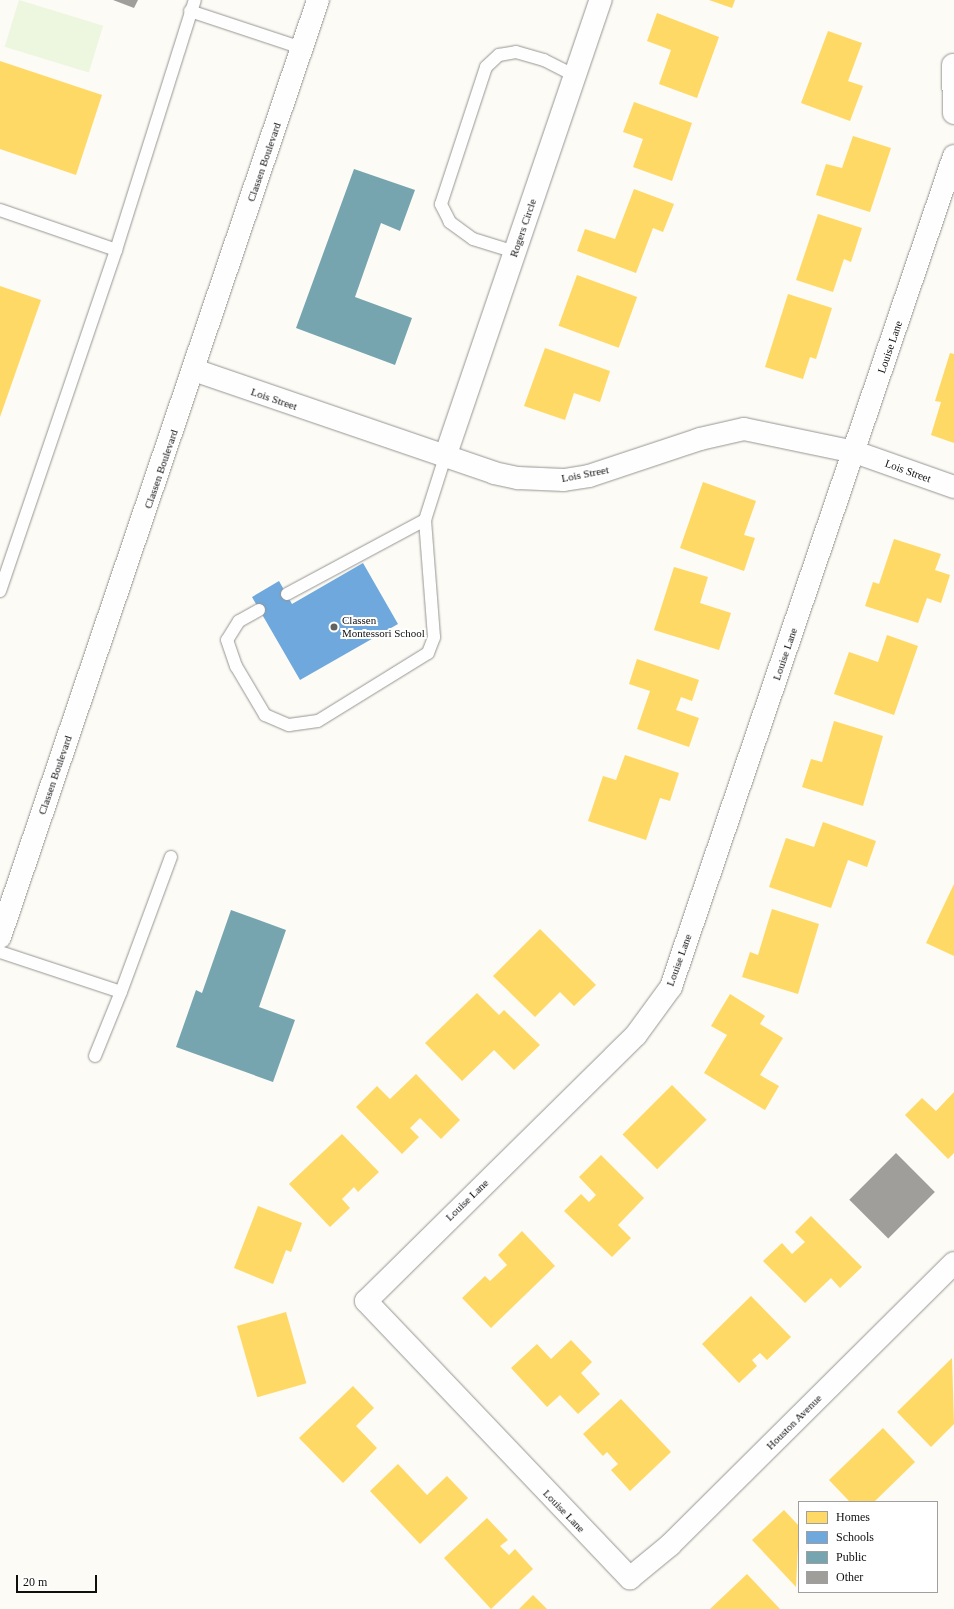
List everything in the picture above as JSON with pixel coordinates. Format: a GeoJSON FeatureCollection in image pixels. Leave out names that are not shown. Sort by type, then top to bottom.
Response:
{"type":"FeatureCollection","features":[{"type":"Feature","properties":{"kind":"street","name":"Classen Boulevard"},"geometry":{"type":"LineString","coordinates":[[0,937],[194,370],[318,0]]}},
{"type":"Feature","properties":{"kind":"street","name":"Rogers Circle"},"geometry":{"type":"LineString","coordinates":[[445,456],[601,0]]}},
{"type":"Feature","properties":{"kind":"street"},"geometry":{"type":"LineString","coordinates":[[953,65],[954,113]]}},
{"type":"Feature","properties":{"kind":"street","name":"Louise Lane"},"geometry":{"type":"LineString","coordinates":[[630,1578],[366,1302],[636,1034],[671,988],[855,452],[954,156]]}},
{"type":"Feature","properties":{"kind":"street","name":"Lois Street"},"geometry":{"type":"LineString","coordinates":[[194,370],[494,473],[564,480],[744,429],[855,452],[954,487]]}},
{"type":"Feature","properties":{"kind":"street","name":"Houston Avenue"},"geometry":{"type":"LineString","coordinates":[[630,1578],[670,1545],[954,1263]]}},
{"type":"Feature","properties":{"kind":"lane"},"geometry":{"type":"LineString","coordinates":[[0,591],[116,250],[193,6],[302,48]]}},
{"type":"Feature","properties":{"kind":"lane"},"geometry":{"type":"LineString","coordinates":[[515,252],[473,239],[450,222],[442,204],[486,67],[499,54],[516,52],[544,60],[575,76]]}},
{"type":"Feature","properties":{"kind":"lane"},"geometry":{"type":"LineString","coordinates":[[0,210],[116,250]]}},
{"type":"Feature","properties":{"kind":"lane"},"geometry":{"type":"LineString","coordinates":[[259,610],[239,621],[227,640],[236,666],[265,715],[289,725],[318,721],[428,653],[434,637],[425,520],[445,456]]}},
{"type":"Feature","properties":{"kind":"lane"},"geometry":{"type":"LineString","coordinates":[[287,594],[425,520]]}},
{"type":"Feature","properties":{"kind":"lane"},"geometry":{"type":"LineString","coordinates":[[95,1056],[121,992],[171,857]]}},
{"type":"Feature","properties":{"kind":"lane"},"geometry":{"type":"LineString","coordinates":[[0,952],[121,992]]}},
{"type":"Feature","properties":{"kind":"green space"},"geometry":{"type":"Polygon","coordinates":[[[19,0],[103,26],[89,73],[5,47],[19,0]]]}},
{"type":"Feature","properties":{"kind":"building: Homes"},"geometry":{"type":"Polygon","coordinates":[[[709,0],[735,0],[732,8],[709,0]]]}},
{"type":"Feature","properties":{"kind":"building: Homes"},"geometry":{"type":"Polygon","coordinates":[[[657,13],[719,37],[697,98],[659,84],[671,50],[647,41],[657,13]]]}},
{"type":"Feature","properties":{"kind":"building: Homes"},"geometry":{"type":"Polygon","coordinates":[[[828,31],[862,43],[848,81],[863,86],[850,121],[801,103],[828,31]]]}},
{"type":"Feature","properties":{"kind":"building: Homes"},"geometry":{"type":"Polygon","coordinates":[[[0,61],[102,95],[76,175],[0,149],[0,61]]]}},
{"type":"Feature","properties":{"kind":"building: Homes"},"geometry":{"type":"Polygon","coordinates":[[[634,102],[692,123],[672,181],[633,167],[643,139],[623,132],[634,102]]]}},
{"type":"Feature","properties":{"kind":"building: Homes"},"geometry":{"type":"Polygon","coordinates":[[[853,136],[891,148],[870,212],[816,195],[826,164],[842,168],[853,136]]]}},
{"type":"Feature","properties":{"kind":"building: Homes"},"geometry":{"type":"Polygon","coordinates":[[[634,189],[674,204],[663,232],[653,228],[636,273],[577,251],[585,229],[615,239],[634,189]]]}},
{"type":"Feature","properties":{"kind":"building: Homes"},"geometry":{"type":"Polygon","coordinates":[[[818,214],[862,228],[851,262],[844,259],[833,292],[796,280],[818,214]]]}},
{"type":"Feature","properties":{"kind":"building: Homes"},"geometry":{"type":"Polygon","coordinates":[[[577,275],[637,297],[619,348],[559,326],[577,275]]]}},
{"type":"Feature","properties":{"kind":"building: Homes"},"geometry":{"type":"Polygon","coordinates":[[[0,286],[41,300],[0,417],[0,286]]]}},
{"type":"Feature","properties":{"kind":"building: Homes"},"geometry":{"type":"Polygon","coordinates":[[[788,294],[832,308],[816,359],[810,357],[803,379],[765,367],[788,294]]]}},
{"type":"Feature","properties":{"kind":"building: Homes"},"geometry":{"type":"Polygon","coordinates":[[[545,348],[610,371],[600,402],[574,393],[565,420],[524,406],[545,348]]]}},
{"type":"Feature","properties":{"kind":"building: Homes"},"geometry":{"type":"Polygon","coordinates":[[[950,353],[954,354],[954,443],[931,435],[941,402],[935,401],[950,353]]]}},
{"type":"Feature","properties":{"kind":"building: Homes"},"geometry":{"type":"Polygon","coordinates":[[[703,482],[756,501],[744,535],[755,538],[744,571],[680,548],[703,482]]]}},
{"type":"Feature","properties":{"kind":"building: Homes"},"geometry":{"type":"Polygon","coordinates":[[[894,539],[941,554],[935,570],[950,575],[941,603],[927,598],[918,623],[865,606],[873,582],[879,584],[894,539]]]}},
{"type":"Feature","properties":{"kind":"building: Homes"},"geometry":{"type":"Polygon","coordinates":[[[674,567],[708,577],[700,603],[731,613],[719,650],[654,630],[674,567]]]}},
{"type":"Feature","properties":{"kind":"building: Homes"},"geometry":{"type":"Polygon","coordinates":[[[887,635],[918,646],[894,715],[834,694],[849,652],[878,662],[887,635]]]}},
{"type":"Feature","properties":{"kind":"building: Homes"},"geometry":{"type":"Polygon","coordinates":[[[637,659],[699,680],[692,701],[681,697],[676,710],[699,718],[689,747],[637,729],[650,691],[629,684],[637,659]]]}},
{"type":"Feature","properties":{"kind":"building: Homes"},"geometry":{"type":"Polygon","coordinates":[[[834,721],[883,736],[863,806],[802,787],[811,759],[822,762],[834,721]]]}},
{"type":"Feature","properties":{"kind":"building: Homes"},"geometry":{"type":"Polygon","coordinates":[[[625,755],[679,773],[670,801],[660,798],[646,840],[588,821],[603,776],[616,780],[625,755]]]}},
{"type":"Feature","properties":{"kind":"building: Homes"},"geometry":{"type":"Polygon","coordinates":[[[823,822],[876,841],[867,867],[848,860],[831,908],[769,887],[786,838],[814,847],[823,822]]]}},
{"type":"Feature","properties":{"kind":"building: Homes"},"geometry":{"type":"Polygon","coordinates":[[[954,884],[954,956],[926,943],[954,884]]]}},
{"type":"Feature","properties":{"kind":"building: Homes"},"geometry":{"type":"Polygon","coordinates":[[[772,909],[819,924],[798,994],[742,977],[750,952],[758,955],[772,909]]]}},
{"type":"Feature","properties":{"kind":"building: Homes"},"geometry":{"type":"Polygon","coordinates":[[[540,929],[596,985],[574,1006],[560,992],[535,1017],[493,976],[540,929]]]}},
{"type":"Feature","properties":{"kind":"building: Homes"},"geometry":{"type":"Polygon","coordinates":[[[477,993],[499,1015],[504,1010],[540,1045],[514,1070],[494,1050],[462,1081],[425,1043],[477,993]]]}},
{"type":"Feature","properties":{"kind":"building: Homes"},"geometry":{"type":"Polygon","coordinates":[[[730,994],[765,1016],[760,1024],[783,1038],[760,1075],[779,1086],[765,1110],[704,1073],[727,1035],[711,1026],[730,994]]]}},
{"type":"Feature","properties":{"kind":"building: Homes"},"geometry":{"type":"Polygon","coordinates":[[[416,1074],[460,1120],[441,1139],[420,1118],[410,1128],[419,1137],[402,1154],[356,1107],[377,1086],[390,1099],[416,1074]]]}},
{"type":"Feature","properties":{"kind":"building: Homes"},"geometry":{"type":"Polygon","coordinates":[[[672,1085],[707,1120],[657,1169],[623,1134],[672,1085]]]}},
{"type":"Feature","properties":{"kind":"building: Homes"},"geometry":{"type":"Polygon","coordinates":[[[954,1092],[954,1153],[948,1159],[905,1115],[922,1098],[936,1111],[954,1092]]]}},
{"type":"Feature","properties":{"kind":"building: Homes"},"geometry":{"type":"Polygon","coordinates":[[[342,1134],[379,1172],[358,1192],[354,1187],[342,1199],[350,1208],[330,1227],[289,1184],[342,1134]]]}},
{"type":"Feature","properties":{"kind":"building: Homes"},"geometry":{"type":"Polygon","coordinates":[[[601,1155],[644,1198],[618,1225],[631,1238],[612,1257],[564,1211],[581,1194],[589,1202],[596,1195],[579,1177],[601,1155]]]}},
{"type":"Feature","properties":{"kind":"building: Homes"},"geometry":{"type":"Polygon","coordinates":[[[258,1206],[302,1223],[291,1252],[286,1250],[273,1284],[234,1268],[258,1206]]]}},
{"type":"Feature","properties":{"kind":"building: Homes"},"geometry":{"type":"Polygon","coordinates":[[[811,1216],[862,1267],[840,1288],[831,1278],[805,1303],[763,1261],[782,1243],[792,1254],[805,1242],[795,1232],[811,1216]]]}},
{"type":"Feature","properties":{"kind":"building: Homes"},"geometry":{"type":"Polygon","coordinates":[[[522,1231],[555,1266],[491,1328],[462,1298],[485,1276],[490,1281],[507,1265],[498,1255],[522,1231]]]}},
{"type":"Feature","properties":{"kind":"building: Homes"},"geometry":{"type":"Polygon","coordinates":[[[751,1296],[791,1337],[767,1360],[760,1353],[752,1360],[757,1366],[739,1383],[702,1344],[751,1296]]]}},
{"type":"Feature","properties":{"kind":"building: Homes"},"geometry":{"type":"Polygon","coordinates":[[[286,1312],[306,1383],[257,1397],[237,1326],[286,1312]]]}},
{"type":"Feature","properties":{"kind":"building: Homes"},"geometry":{"type":"Polygon","coordinates":[[[571,1340],[592,1362],[581,1373],[600,1394],[578,1414],[560,1395],[547,1407],[511,1368],[537,1344],[551,1359],[571,1340]]]}},
{"type":"Feature","properties":{"kind":"building: Homes"},"geometry":{"type":"Polygon","coordinates":[[[952,1358],[954,1424],[931,1447],[897,1412],[952,1358]]]}},
{"type":"Feature","properties":{"kind":"building: Homes"},"geometry":{"type":"Polygon","coordinates":[[[353,1386],[374,1408],[356,1426],[377,1448],[343,1483],[299,1438],[353,1386]]]}},
{"type":"Feature","properties":{"kind":"building: Homes"},"geometry":{"type":"Polygon","coordinates":[[[621,1399],[671,1452],[630,1491],[611,1470],[618,1464],[607,1452],[603,1456],[583,1434],[621,1399]]]}},
{"type":"Feature","properties":{"kind":"building: Homes"},"geometry":{"type":"Polygon","coordinates":[[[883,1428],[915,1462],[875,1501],[849,1501],[829,1480],[883,1428]]]}},
{"type":"Feature","properties":{"kind":"building: Homes"},"geometry":{"type":"Polygon","coordinates":[[[398,1464],[427,1495],[447,1476],[468,1498],[420,1544],[370,1491],[398,1464]]]}},
{"type":"Feature","properties":{"kind":"building: Homes"},"geometry":{"type":"Polygon","coordinates":[[[784,1510],[798,1525],[796,1587],[752,1540],[784,1510]]]}},
{"type":"Feature","properties":{"kind":"building: Homes"},"geometry":{"type":"Polygon","coordinates":[[[487,1518],[508,1540],[500,1546],[509,1555],[515,1549],[533,1569],[491,1609],[444,1558],[487,1518]]]}},
{"type":"Feature","properties":{"kind":"building: Homes"},"geometry":{"type":"Polygon","coordinates":[[[747,1574],[780,1609],[710,1609],[747,1574]]]}},
{"type":"Feature","properties":{"kind":"building: Homes"},"geometry":{"type":"Polygon","coordinates":[[[533,1595],[547,1609],[519,1609],[533,1595]]]}},
{"type":"Feature","properties":{"kind":"building: Schools"},"geometry":{"type":"Polygon","coordinates":[[[363,563],[398,624],[300,680],[252,597],[279,581],[292,604],[363,563]]]}},
{"type":"Feature","properties":{"kind":"building: Public"},"geometry":{"type":"Polygon","coordinates":[[[354,169],[415,190],[400,231],[381,223],[355,297],[412,318],[395,365],[296,328],[354,169]]]}},
{"type":"Feature","properties":{"kind":"building: Public"},"geometry":{"type":"Polygon","coordinates":[[[231,910],[286,930],[259,1007],[295,1020],[273,1082],[176,1047],[196,990],[202,993],[231,910]]]}},
{"type":"Feature","properties":{"kind":"building: Other"},"geometry":{"type":"Polygon","coordinates":[[[113,0],[138,0],[134,8],[113,0]]]}},
{"type":"Feature","properties":{"kind":"building: Other"},"geometry":{"type":"Polygon","coordinates":[[[896,1153],[935,1192],[888,1239],[849,1200],[896,1153]]]}},
{"type":"Feature","properties":{"kind":"place","name":"Classen Montessori School"},"geometry":{"type":"Point","coordinates":[334,627]}}]}
